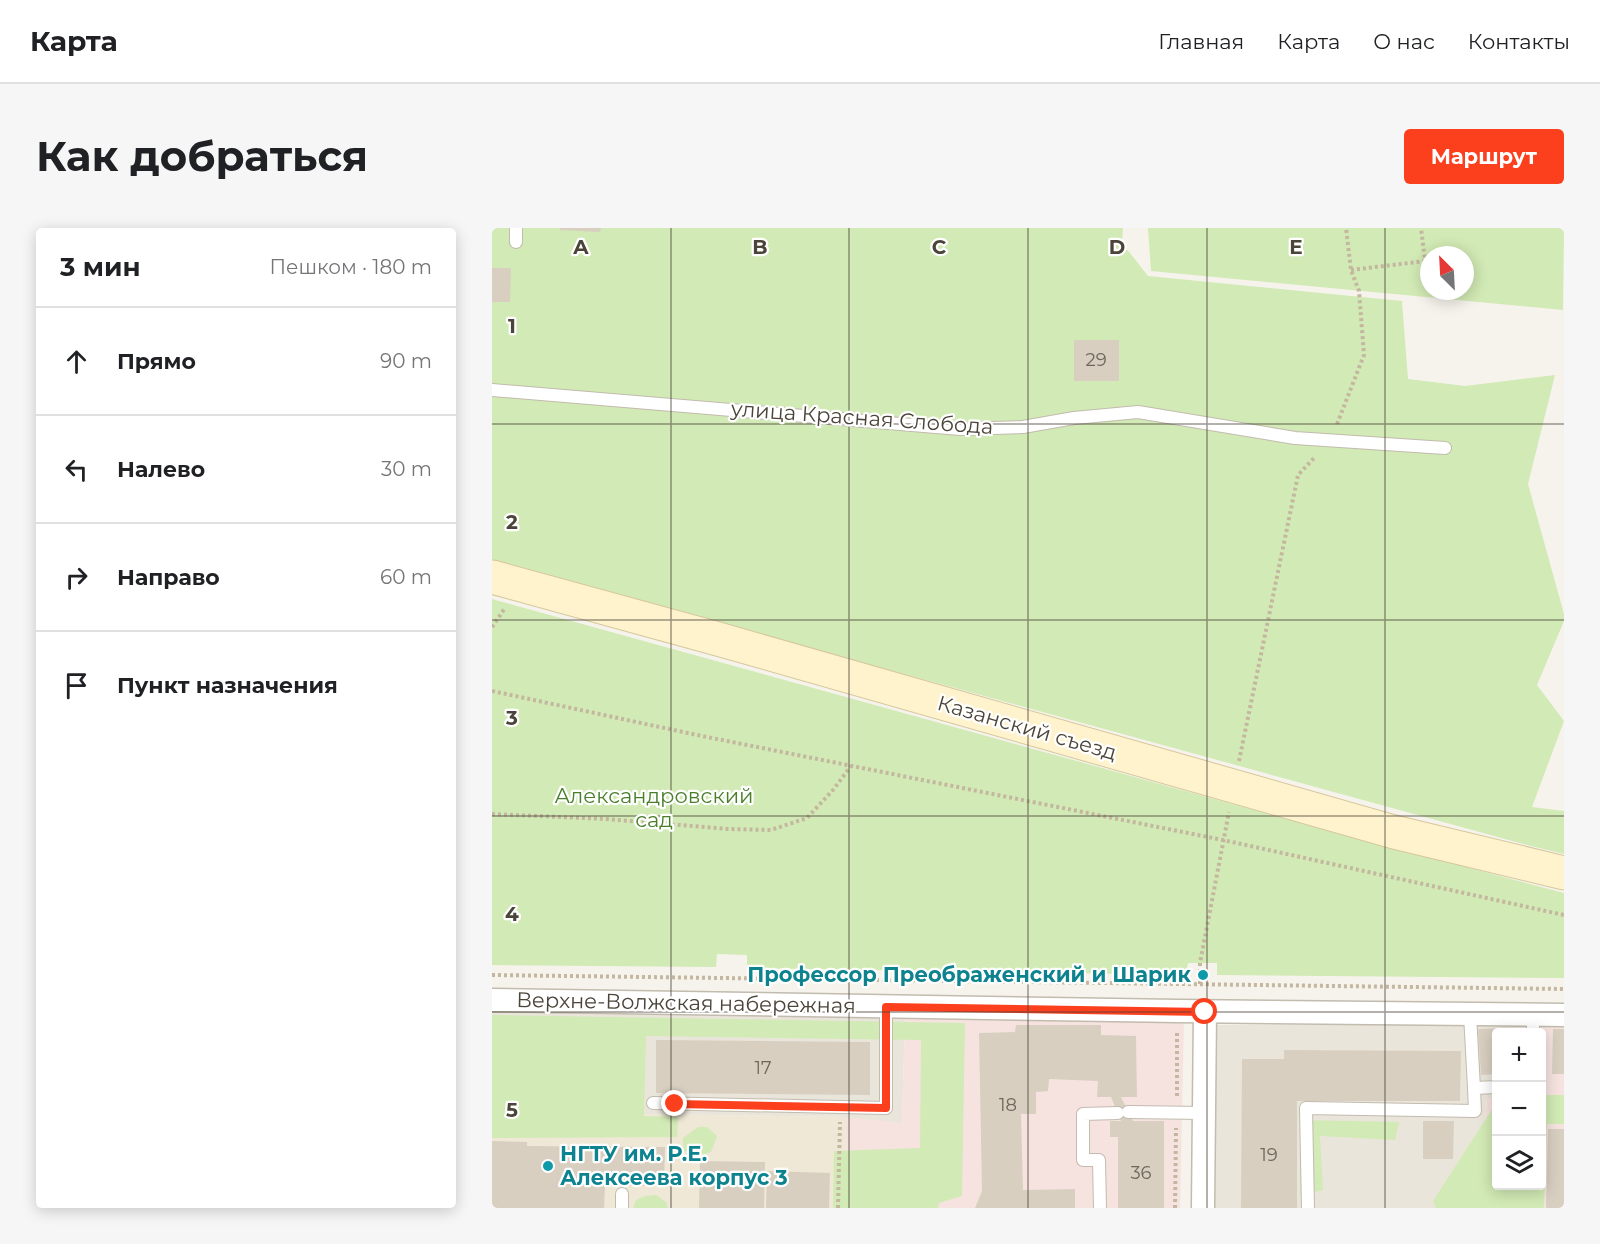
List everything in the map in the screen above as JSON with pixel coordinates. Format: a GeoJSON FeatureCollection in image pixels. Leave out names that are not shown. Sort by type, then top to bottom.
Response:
{"type":"FeatureCollection","features":[{"type":"Feature","properties":{"kind":"main road","name":"Казанский съезд"},"geometry":{"type":"LineString","coordinates":[[492,577],[718,639],[1394,832],[1564,873]]}},
{"type":"Feature","properties":{"kind":"street","name":"Верхне-Волжская набережная"},"geometry":{"type":"LineString","coordinates":[[492,1000],[1470,1014],[1533,1024],[1564,1015]]}},
{"type":"Feature","properties":{"kind":"street"},"geometry":{"type":"LineString","coordinates":[[1203,1208],[1205,1012]]}},
{"type":"Feature","properties":{"kind":"lane"},"geometry":{"type":"LineString","coordinates":[[516,228],[516,242]]}},
{"type":"Feature","properties":{"kind":"lane","name":"улица Красная Слобода"},"geometry":{"type":"LineString","coordinates":[[492,390],[960,429],[1023,427],[1074,418],[1138,412],[1295,438],[1445,448]]}},
{"type":"Feature","properties":{"kind":"lane"},"geometry":{"type":"LineString","coordinates":[[653,1103],[886,1108],[886,1007]]}},
{"type":"Feature","properties":{"kind":"lane"},"geometry":{"type":"LineString","coordinates":[[1308,1208],[1306,1108],[1475,1111],[1470,1014]]}},
{"type":"Feature","properties":{"kind":"lane"},"geometry":{"type":"LineString","coordinates":[[1474,1088],[1492,1087]]}},
{"type":"Feature","properties":{"kind":"lane"},"geometry":{"type":"LineString","coordinates":[[1100,1208],[1100,1160],[1083,1160],[1083,1114],[1205,1113]]}},
{"type":"Feature","properties":{"kind":"lane"},"geometry":{"type":"LineString","coordinates":[[622,1194],[622,1208]]}},
{"type":"Feature","properties":{"kind":"path"},"geometry":{"type":"LineString","coordinates":[[1238,764],[1298,475],[1331,441],[1364,355],[1359,291],[1351,270],[1346,228]]}},
{"type":"Feature","properties":{"kind":"path"},"geometry":{"type":"LineString","coordinates":[[1351,270],[1425,261],[1421,228]]}},
{"type":"Feature","properties":{"kind":"path"},"geometry":{"type":"LineString","coordinates":[[492,691],[697,735],[1223,840],[1564,915]]}},
{"type":"Feature","properties":{"kind":"path"},"geometry":{"type":"LineString","coordinates":[[492,814],[606,819],[728,830],[771,830],[807,818],[851,766]]}},
{"type":"Feature","properties":{"kind":"path"},"geometry":{"type":"LineString","coordinates":[[1200,984],[1200,963],[1223,840]]}},
{"type":"Feature","properties":{"kind":"path","name":"Верхне-Волжская набережная"},"geometry":{"type":"LineString","coordinates":[[492,975],[1564,989]]}},
{"type":"Feature","properties":{"kind":"path"},"geometry":{"type":"LineString","coordinates":[[1175,1208],[1178,1023]]}},
{"type":"Feature","properties":{"kind":"path"},"geometry":{"type":"LineString","coordinates":[[838,1208],[840,1107]]}},
{"type":"Feature","properties":{"kind":"shaded area"},"geometry":{"type":"Polygon","coordinates":[[[492,1011],[905,1017],[902,1124],[846,1117],[492,1112],[492,1011]]]}},
{"type":"Feature","properties":{"kind":"shaded area"},"geometry":{"type":"Polygon","coordinates":[[[905,1017],[1184,1021],[1180,1208],[845,1208],[846,1117],[902,1123],[905,1017]]]}},
{"type":"Feature","properties":{"kind":"shaded area"},"geometry":{"type":"Polygon","coordinates":[[[1216,1025],[1544,1025],[1544,1028],[1492,1028],[1492,1098],[1486,1098],[1479,1202],[1471,1208],[1215,1208],[1216,1025]]]}},
{"type":"Feature","properties":{"kind":"shaded area"},"geometry":{"type":"Polygon","coordinates":[[[1544,1025],[1564,1025],[1564,1208],[1472,1208],[1479,1201],[1486,1098],[1492,1098],[1492,1190],[1546,1190],[1546,1028],[1544,1025]]]}},
{"type":"Feature","properties":{"kind":"shaded area"},"geometry":{"type":"Polygon","coordinates":[[[492,1112],[846,1117],[845,1208],[492,1208],[492,1112]]]}},
{"type":"Feature","properties":{"kind":"green space"},"geometry":{"type":"Polygon","coordinates":[[[492,228],[1123,228],[1122,243],[1148,276],[1402,301],[1408,379],[1465,386],[1555,375],[1528,484],[1564,614],[1564,621],[1537,685],[1564,721],[1532,807],[1564,811],[1564,854],[492,561],[492,228]]]}},
{"type":"Feature","properties":{"kind":"green space"},"geometry":{"type":"Polygon","coordinates":[[[1148,228],[1564,228],[1563,310],[1457,300],[1474,300],[1474,246],[1420,246],[1420,296],[1151,271],[1148,228]]]}},
{"type":"Feature","properties":{"kind":"green space","name":"Александровский сад"},"geometry":{"type":"Polygon","coordinates":[[[492,599],[1308,825],[1564,893],[1564,978],[1217,975],[1217,963],[1188,963],[1186,975],[747,968],[747,955],[717,954],[716,967],[492,965],[492,599]]]}},
{"type":"Feature","properties":{"kind":"green space"},"geometry":{"type":"Polygon","coordinates":[[[492,1015],[965,1023],[962,1196],[939,1203],[938,1208],[833,1208],[834,1151],[920,1148],[921,1040],[646,1036],[644,1116],[678,1117],[677,1137],[492,1138],[492,1015]]]}},
{"type":"Feature","properties":{"kind":"green space"},"geometry":{"type":"Polygon","coordinates":[[[1546,1095],[1564,1095],[1564,1124],[1547,1124],[1546,1152],[1546,1095]]]}},
{"type":"Feature","properties":{"kind":"green space"},"geometry":{"type":"Polygon","coordinates":[[[1492,1109],[1492,1190],[1545,1190],[1544,1208],[1436,1208],[1433,1201],[1492,1109]]]}},
{"type":"Feature","properties":{"kind":"green space"},"geometry":{"type":"Polygon","coordinates":[[[1300,1120],[1399,1122],[1395,1140],[1320,1136],[1323,1190],[1300,1196],[1300,1120]]]}},
{"type":"Feature","properties":{"kind":"green space"},"geometry":{"type":"Polygon","coordinates":[[[698,1127],[707,1127],[717,1136],[711,1152],[697,1155],[683,1150],[683,1138],[698,1127]]]}},
{"type":"Feature","properties":{"kind":"green space"},"geometry":{"type":"Polygon","coordinates":[[[656,1195],[666,1202],[668,1208],[633,1208],[636,1200],[656,1195]]]}},
{"type":"Feature","properties":{"kind":"building"},"geometry":{"type":"Polygon","coordinates":[[[560,228],[601,228],[600,232],[560,230],[560,228]]]}},
{"type":"Feature","properties":{"kind":"building"},"geometry":{"type":"Polygon","coordinates":[[[492,268],[511,268],[510,302],[492,302],[492,268]]]}},
{"type":"Feature","properties":{"kind":"building"},"geometry":{"type":"Polygon","coordinates":[[[1074,340],[1119,340],[1119,381],[1074,381],[1074,340]]]}},
{"type":"Feature","properties":{"kind":"building"},"geometry":{"type":"Polygon","coordinates":[[[1016,1025],[1101,1025],[1101,1035],[1136,1036],[1137,1097],[1121,1097],[1133,1121],[1164,1121],[1164,1208],[1118,1208],[1118,1137],[1110,1137],[1110,1121],[1121,1121],[1111,1097],[1097,1097],[1098,1081],[1049,1079],[1048,1091],[1036,1092],[1036,1114],[1021,1114],[1023,1190],[1075,1189],[1075,1208],[975,1208],[982,1191],[979,1033],[1015,1032],[1016,1025]]]}},
{"type":"Feature","properties":{"kind":"building"},"geometry":{"type":"Polygon","coordinates":[[[1478,1029],[1492,1029],[1492,1074],[1481,1075],[1478,1029]]]}},
{"type":"Feature","properties":{"kind":"building"},"geometry":{"type":"Polygon","coordinates":[[[1553,1029],[1564,1029],[1564,1074],[1552,1074],[1553,1029]]]}},
{"type":"Feature","properties":{"kind":"building"},"geometry":{"type":"Polygon","coordinates":[[[656,1040],[870,1042],[870,1095],[656,1093],[656,1040]]]}},
{"type":"Feature","properties":{"kind":"building"},"geometry":{"type":"Polygon","coordinates":[[[1284,1050],[1461,1051],[1460,1101],[1297,1101],[1297,1208],[1241,1208],[1242,1059],[1284,1059],[1284,1050]]]}},
{"type":"Feature","properties":{"kind":"building"},"geometry":{"type":"Polygon","coordinates":[[[1423,1121],[1454,1121],[1453,1159],[1423,1159],[1423,1121]]]}},
{"type":"Feature","properties":{"kind":"building"},"geometry":{"type":"Polygon","coordinates":[[[1548,1129],[1564,1129],[1564,1208],[1546,1208],[1548,1129]]]}},
{"type":"Feature","properties":{"kind":"building","name":"НГТУ им. Р.Е. Алексеева корпус 3"},"geometry":{"type":"Polygon","coordinates":[[[492,1141],[527,1142],[527,1146],[665,1147],[664,1186],[605,1186],[604,1208],[492,1208],[492,1141]]]}},
{"type":"Feature","properties":{"kind":"building"},"geometry":{"type":"Polygon","coordinates":[[[700,1161],[765,1162],[764,1208],[699,1208],[700,1161]]]}},
{"type":"Feature","properties":{"kind":"building"},"geometry":{"type":"Polygon","coordinates":[[[767,1171],[830,1173],[829,1208],[766,1208],[767,1171]]]}},
{"type":"Feature","properties":{"kind":"place","name":"Профессор Преображенский и Шарик"},"geometry":{"type":"Point","coordinates":[1203,975]}},
{"type":"Feature","properties":{"kind":"place","name":"НГТУ им. Р.Е. Алексеева корпус 3"},"geometry":{"type":"Point","coordinates":[548,1166]}},
{"type":"Feature","properties":{"kind":"route"},"geometry":{"type":"LineString","coordinates":[[675,1104],[886,1108],[886,1007],[1205,1012]]}}]}
